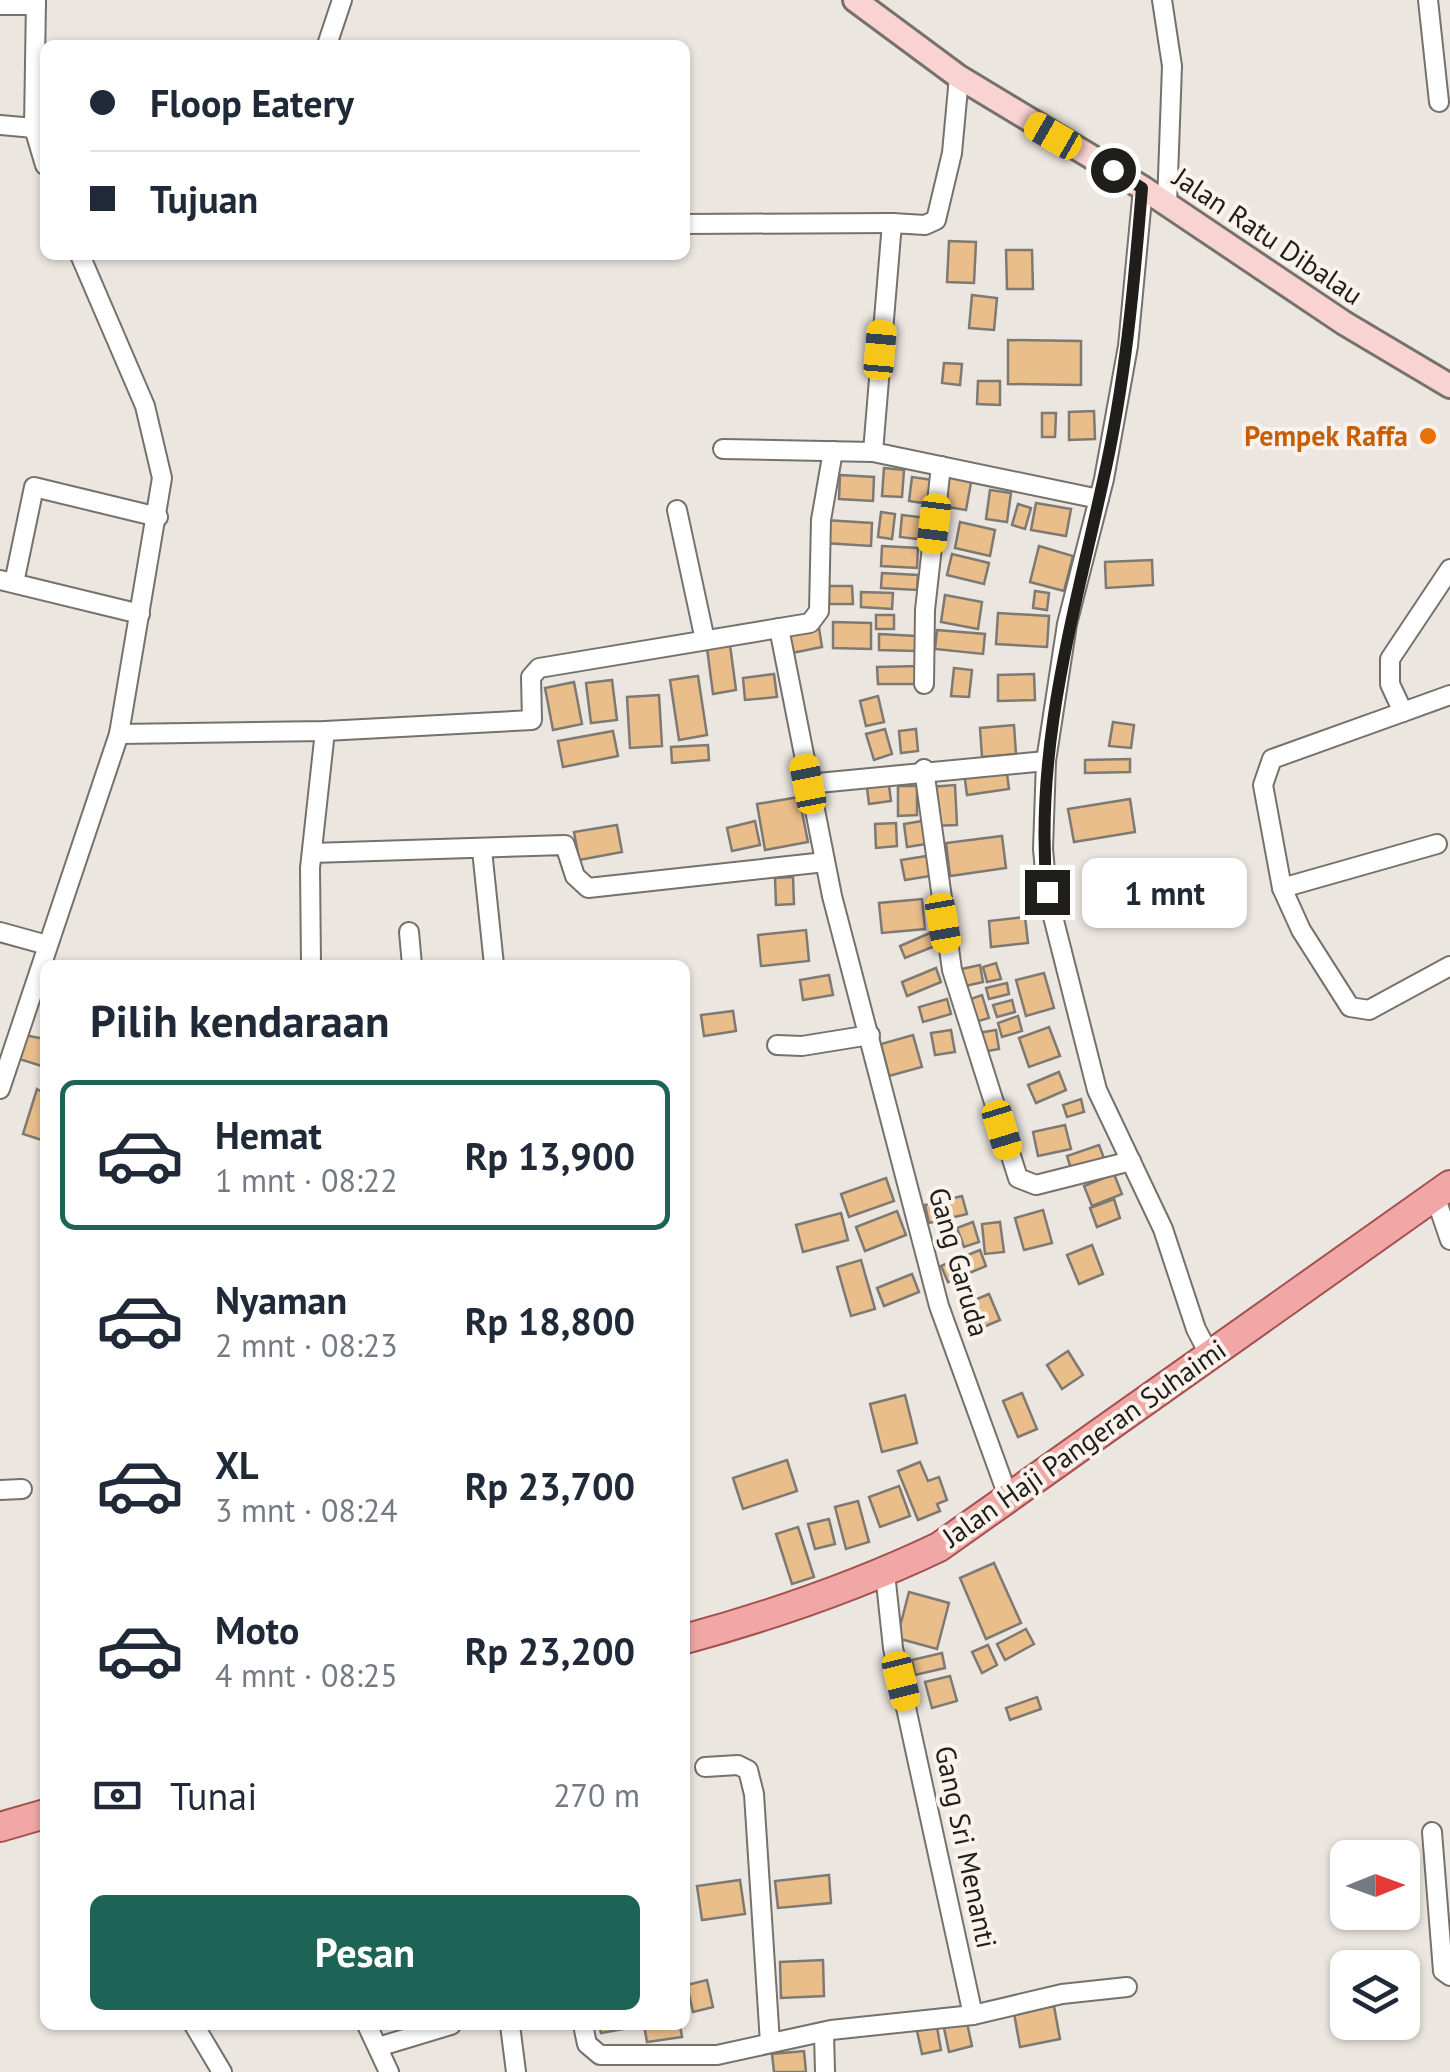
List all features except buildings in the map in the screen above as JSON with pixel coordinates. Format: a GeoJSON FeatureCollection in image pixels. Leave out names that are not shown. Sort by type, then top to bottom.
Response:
{"type":"FeatureCollection","features":[{"type":"Feature","properties":{"kind":"main road","name":"Jalan Ratu Dibalau"},"geometry":{"type":"LineString","coordinates":[[855,0],[959,77],[1142,188],[1344,323],[1450,386]]}},
{"type":"Feature","properties":{"kind":"main road","name":"Jalan Haji Pangeran Suhaimi"},"geometry":{"type":"LineString","coordinates":[[690,1639],[764,1618],[885,1573],[939,1547],[1442,1190]]}},
{"type":"Feature","properties":{"kind":"main road"},"geometry":{"type":"LineString","coordinates":[[0,1827],[40,1815]]}},
{"type":"Feature","properties":{"kind":"street"},"geometry":{"type":"LineString","coordinates":[[330,40],[342,0]]}},
{"type":"Feature","properties":{"kind":"street"},"geometry":{"type":"LineString","coordinates":[[1162,0],[1172,66],[1167,204]]}},
{"type":"Feature","properties":{"kind":"street"},"geometry":{"type":"LineString","coordinates":[[1428,0],[1439,102]]}},
{"type":"Feature","properties":{"kind":"street"},"geometry":{"type":"LineString","coordinates":[[0,5],[36,2],[38,122],[0,125]]}},
{"type":"Feature","properties":{"kind":"street"},"geometry":{"type":"LineString","coordinates":[[690,224],[931,224],[943,204],[959,77]]}},
{"type":"Feature","properties":{"kind":"street"},"geometry":{"type":"LineString","coordinates":[[1142,188],[1128,346],[1099,499],[1067,624],[1046,761],[1043,849],[1047,892],[1096,1090],[1162,1229],[1196,1329],[1210,1354]]}},
{"type":"Feature","properties":{"kind":"street"},"geometry":{"type":"LineString","coordinates":[[873,452],[892,224]]}},
{"type":"Feature","properties":{"kind":"street"},"geometry":{"type":"LineString","coordinates":[[42,960],[118,734],[162,478],[155,438],[82,260]]}},
{"type":"Feature","properties":{"kind":"street"},"geometry":{"type":"LineString","coordinates":[[723,449],[873,452],[1099,499]]}},
{"type":"Feature","properties":{"kind":"street"},"geometry":{"type":"LineString","coordinates":[[118,734],[325,731],[532,720],[531,677],[539,668],[816,619],[821,520],[833,451]]}},
{"type":"Feature","properties":{"kind":"street"},"geometry":{"type":"LineString","coordinates":[[924,684],[924,610],[941,466]]}},
{"type":"Feature","properties":{"kind":"street"},"geometry":{"type":"LineString","coordinates":[[140,614],[7,582],[34,487],[158,517]]}},
{"type":"Feature","properties":{"kind":"street"},"geometry":{"type":"LineString","coordinates":[[677,510],[705,640]]}},
{"type":"Feature","properties":{"kind":"street"},"geometry":{"type":"LineString","coordinates":[[1403,712],[1390,684],[1390,659],[1450,569]]}},
{"type":"Feature","properties":{"kind":"street","name":"Gang Garuda"},"geometry":{"type":"LineString","coordinates":[[779,628],[825,862],[940,1306],[1008,1498]]}},
{"type":"Feature","properties":{"kind":"street"},"geometry":{"type":"LineString","coordinates":[[1450,694],[1267,764],[1263,785],[1282,888],[1301,930],[1353,1009],[1369,1010],[1450,966]]}},
{"type":"Feature","properties":{"kind":"street"},"geometry":{"type":"LineString","coordinates":[[311,960],[312,853],[325,731]]}},
{"type":"Feature","properties":{"kind":"street"},"geometry":{"type":"LineString","coordinates":[[808,784],[924,769],[1046,761]]}},
{"type":"Feature","properties":{"kind":"street"},"geometry":{"type":"LineString","coordinates":[[924,769],[952,970],[1018,1178],[1036,1186],[1131,1161]]}},
{"type":"Feature","properties":{"kind":"street"},"geometry":{"type":"LineString","coordinates":[[1282,888],[1437,844]]}},
{"type":"Feature","properties":{"kind":"street"},"geometry":{"type":"LineString","coordinates":[[312,853],[566,845],[574,876],[588,888],[825,862]]}},
{"type":"Feature","properties":{"kind":"street"},"geometry":{"type":"LineString","coordinates":[[482,850],[493,960]]}},
{"type":"Feature","properties":{"kind":"street"},"geometry":{"type":"LineString","coordinates":[[0,932],[47,945]]}},
{"type":"Feature","properties":{"kind":"street"},"geometry":{"type":"LineString","coordinates":[[409,932],[412,960]]}},
{"type":"Feature","properties":{"kind":"street"},"geometry":{"type":"LineString","coordinates":[[0,1089],[40,966]]}},
{"type":"Feature","properties":{"kind":"street"},"geometry":{"type":"LineString","coordinates":[[777,1045],[802,1046],[870,1035]]}},
{"type":"Feature","properties":{"kind":"street"},"geometry":{"type":"LineString","coordinates":[[1442,1190],[1450,1240]]}},
{"type":"Feature","properties":{"kind":"street"},"geometry":{"type":"LineString","coordinates":[[0,1490],[22,1490]]}},
{"type":"Feature","properties":{"kind":"street","name":"Gang Sri Menanti"},"geometry":{"type":"LineString","coordinates":[[885,1573],[893,1648],[973,2015]]}},
{"type":"Feature","properties":{"kind":"street"},"geometry":{"type":"LineString","coordinates":[[705,1766],[738,1765],[748,1770],[754,1794],[770,2043]]}},
{"type":"Feature","properties":{"kind":"street"},"geometry":{"type":"LineString","coordinates":[[1432,1832],[1442,1895],[1444,1971],[1450,1976]]}},
{"type":"Feature","properties":{"kind":"street"},"geometry":{"type":"LineString","coordinates":[[584,2030],[587,2044],[600,2055],[718,2055],[824,2032],[973,2015],[1062,1994],[1128,1987]]}},
{"type":"Feature","properties":{"kind":"street"},"geometry":{"type":"LineString","coordinates":[[197,2030],[222,2072]]}},
{"type":"Feature","properties":{"kind":"street"},"geometry":{"type":"LineString","coordinates":[[370,2030],[378,2046],[381,2070]]}},
{"type":"Feature","properties":{"kind":"street"},"geometry":{"type":"LineString","coordinates":[[378,2046],[434,2030]]}},
{"type":"Feature","properties":{"kind":"street"},"geometry":{"type":"LineString","coordinates":[[511,2030],[516,2072]]}},
{"type":"Feature","properties":{"kind":"street"},"geometry":{"type":"LineString","coordinates":[[824,2032],[825,2072]]}},
{"type":"Feature","properties":{"kind":"place","name":"Pempek Raffa"},"geometry":{"type":"Point","coordinates":[1428,436]}},
{"type":"Feature","properties":{"kind":"route"},"geometry":{"type":"LineString","coordinates":[[1047,892],[1043,849],[1046,761],[1067,624],[1104,479],[1128,346],[1139,226],[1142,188],[1113,170]]}}]}
